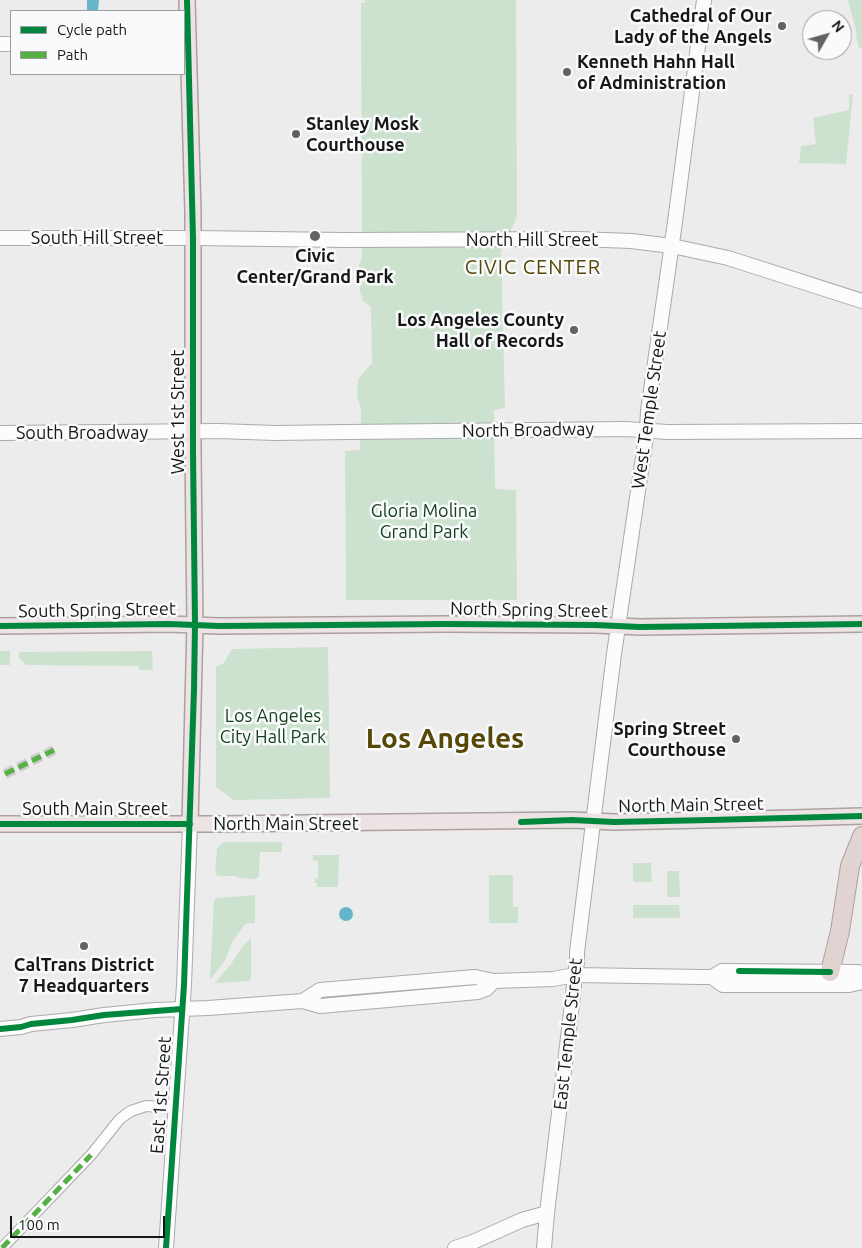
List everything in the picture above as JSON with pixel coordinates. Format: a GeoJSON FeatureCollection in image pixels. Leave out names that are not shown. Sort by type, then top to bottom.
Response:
{"type":"FeatureCollection","features":[{"type":"Feature","properties":{"kind":"highway"},"geometry":{"type":"LineString","coordinates":[[830,972],[840,931],[850,866],[862,836]]}},
{"type":"Feature","properties":{"kind":"main road","name":"West 1st Street"},"geometry":{"type":"LineString","coordinates":[[187,0],[186,44],[193,238],[195,624],[190,824]]}},
{"type":"Feature","properties":{"kind":"main road","name":"West Temple Street"},"geometry":{"type":"LineString","coordinates":[[593,821],[704,0]]}},
{"type":"Feature","properties":{"kind":"main road","name":"South Hill Street"},"geometry":{"type":"LineString","coordinates":[[0,238],[193,238]]}},
{"type":"Feature","properties":{"kind":"main road","name":"North Hill Street"},"geometry":{"type":"LineString","coordinates":[[193,238],[345,240],[578,239],[631,241],[672,246],[728,258],[860,300]]}},
{"type":"Feature","properties":{"kind":"main road","name":"North Broadway"},"geometry":{"type":"LineString","coordinates":[[194,432],[626,429],[667,432],[862,431]]}},
{"type":"Feature","properties":{"kind":"main road","name":"South Broadway"},"geometry":{"type":"LineString","coordinates":[[0,433],[194,432]]}},
{"type":"Feature","properties":{"kind":"main road","name":"North Spring Street"},"geometry":{"type":"LineString","coordinates":[[195,624],[219,626],[445,624],[640,627],[862,624]]}},
{"type":"Feature","properties":{"kind":"main road","name":"South Spring Street"},"geometry":{"type":"LineString","coordinates":[[0,626],[195,624]]}},
{"type":"Feature","properties":{"kind":"main road","name":"North Main Street"},"geometry":{"type":"LineString","coordinates":[[190,824],[614,822],[861,816]]}},
{"type":"Feature","properties":{"kind":"main road","name":"East Temple Street"},"geometry":{"type":"LineString","coordinates":[[544,1248],[593,821]]}},
{"type":"Feature","properties":{"kind":"main road","name":"South Main Street"},"geometry":{"type":"LineString","coordinates":[[0,824],[190,824]]}},
{"type":"Feature","properties":{"kind":"main road","name":"East 1st Street"},"geometry":{"type":"LineString","coordinates":[[166,1248],[184,985],[190,824]]}},
{"type":"Feature","properties":{"kind":"main road"},"geometry":{"type":"LineString","coordinates":[[0,1029],[104,1015],[303,1000],[320,1006],[478,992],[486,989],[494,982],[553,979],[574,975],[712,977],[722,971],[862,972]]}},
{"type":"Feature","properties":{"kind":"main road"},"geometry":{"type":"LineString","coordinates":[[712,977],[723,985],[849,985],[862,982]]}},
{"type":"Feature","properties":{"kind":"main road"},"geometry":{"type":"LineString","coordinates":[[455,1248],[522,1220],[547,1213]]}},
{"type":"Feature","properties":{"kind":"street"},"geometry":{"type":"LineString","coordinates":[[2,1248],[91,1155],[119,1120],[131,1111],[146,1106],[176,1108]]}},
{"type":"Feature","properties":{"kind":"green space","name":"Gloria Molina Grand Park"},"geometry":{"type":"Polygon","coordinates":[[[365,0],[516,0],[517,217],[501,252],[505,408],[494,410],[495,489],[516,490],[517,600],[346,600],[345,451],[360,450],[361,408],[357,396],[358,379],[372,363],[371,307],[363,301],[360,292],[359,265],[362,258],[361,3],[365,3],[365,0]]]}},
{"type":"Feature","properties":{"kind":"green space"},"geometry":{"type":"Polygon","coordinates":[[[848,0],[862,0],[862,49],[859,48],[848,0]]]}},
{"type":"Feature","properties":{"kind":"green space"},"geometry":{"type":"Polygon","coordinates":[[[849,94],[853,95],[846,164],[799,163],[801,146],[816,144],[813,118],[849,110],[849,94]]]}},
{"type":"Feature","properties":{"kind":"green space","name":"Los Angeles City Hall Park"},"geometry":{"type":"Polygon","coordinates":[[[328,647],[330,798],[234,800],[216,787],[216,667],[223,664],[232,649],[328,647]]]}},
{"type":"Feature","properties":{"kind":"green space"},"geometry":{"type":"Polygon","coordinates":[[[0,651],[10,651],[10,665],[0,665],[0,651]]]}},
{"type":"Feature","properties":{"kind":"green space"},"geometry":{"type":"Polygon","coordinates":[[[152,651],[153,670],[139,670],[139,666],[26,665],[19,658],[19,652],[152,651]]]}},
{"type":"Feature","properties":{"kind":"green space"},"geometry":{"type":"Polygon","coordinates":[[[224,842],[282,842],[282,852],[260,852],[259,876],[255,879],[218,876],[215,873],[217,848],[224,842]]]}},
{"type":"Feature","properties":{"kind":"green space"},"geometry":{"type":"Polygon","coordinates":[[[313,855],[339,855],[338,887],[317,887],[315,878],[318,878],[318,861],[313,860],[313,855]]]}},
{"type":"Feature","properties":{"kind":"green space"},"geometry":{"type":"Polygon","coordinates":[[[633,863],[651,863],[652,882],[633,882],[633,863]]]}},
{"type":"Feature","properties":{"kind":"green space"},"geometry":{"type":"Polygon","coordinates":[[[667,871],[679,871],[680,897],[667,897],[667,871]]]}},
{"type":"Feature","properties":{"kind":"green space"},"geometry":{"type":"Polygon","coordinates":[[[489,875],[513,875],[513,907],[518,907],[518,923],[489,923],[489,875]]]}},
{"type":"Feature","properties":{"kind":"green space"},"geometry":{"type":"Polygon","coordinates":[[[255,895],[255,923],[245,924],[233,941],[225,960],[211,979],[214,900],[217,898],[255,895]]]}},
{"type":"Feature","properties":{"kind":"green space"},"geometry":{"type":"Polygon","coordinates":[[[633,905],[679,905],[680,918],[633,918],[633,905]]]}},
{"type":"Feature","properties":{"kind":"green space"},"geometry":{"type":"Polygon","coordinates":[[[251,939],[251,979],[249,981],[215,983],[231,964],[244,944],[251,939]]]}},
{"type":"Feature","properties":{"kind":"water"},"geometry":{"type":"Polygon","coordinates":[[[87,0],[99,0],[98,10],[87,10],[87,0]]]}},
{"type":"Feature","properties":{"kind":"water"},"geometry":{"type":"Polygon","coordinates":[[[346,907],[351,909],[353,914],[351,919],[346,921],[341,919],[339,914],[341,909],[346,907]]]}},
{"type":"Feature","properties":{"kind":"tunnel"},"geometry":{"type":"LineString","coordinates":[[5,774],[54,750]]}},
{"type":"Feature","properties":{"kind":"marked path"},"geometry":{"type":"LineString","coordinates":[[5,774],[54,750]]}},
{"type":"Feature","properties":{"kind":"marked path"},"geometry":{"type":"LineString","coordinates":[[2,1248],[91,1155]]}},
{"type":"Feature","properties":{"kind":"cycle path"},"geometry":{"type":"LineString","coordinates":[[166,1248],[184,985],[194,690],[193,238],[187,0]]}},
{"type":"Feature","properties":{"kind":"cycle path"},"geometry":{"type":"LineString","coordinates":[[0,626],[445,624],[640,627],[862,624]]}},
{"type":"Feature","properties":{"kind":"cycle path"},"geometry":{"type":"LineString","coordinates":[[521,822],[572,820],[614,822],[862,816]]}},
{"type":"Feature","properties":{"kind":"cycle path"},"geometry":{"type":"LineString","coordinates":[[0,824],[190,824]]}},
{"type":"Feature","properties":{"kind":"cycle path"},"geometry":{"type":"LineString","coordinates":[[739,971],[830,972]]}},
{"type":"Feature","properties":{"kind":"cycle path"},"geometry":{"type":"LineString","coordinates":[[0,1029],[104,1015],[182,1009]]}},
{"type":"Feature","properties":{"kind":"place","name":"Cathedral of Our Lady of the Angels"},"geometry":{"type":"Point","coordinates":[782,26]}},
{"type":"Feature","properties":{"kind":"place","name":"Kenneth Hahn Hall of Administration"},"geometry":{"type":"Point","coordinates":[567,72]}},
{"type":"Feature","properties":{"kind":"place","name":"Stanley Mosk Courthouse"},"geometry":{"type":"Point","coordinates":[296,134]}},
{"type":"Feature","properties":{"kind":"place","name":"Civic Center/Grand Park"},"geometry":{"type":"Point","coordinates":[315,236]}},
{"type":"Feature","properties":{"kind":"place","name":"Los Angeles County Hall of Records"},"geometry":{"type":"Point","coordinates":[574,330]}},
{"type":"Feature","properties":{"kind":"place","name":"Spring Street Courthouse"},"geometry":{"type":"Point","coordinates":[736,739]}},
{"type":"Feature","properties":{"kind":"place","name":"CalTrans District 7 Headquarters"},"geometry":{"type":"Point","coordinates":[84,946]}},
{"type":"Feature","properties":{"kind":"district","name":"CIVIC CENTER"},"geometry":{"type":"Point","coordinates":[533,267]}},
{"type":"Feature","properties":{"kind":"district","name":"Los Angeles"},"geometry":{"type":"Point","coordinates":[445,739]}}]}
